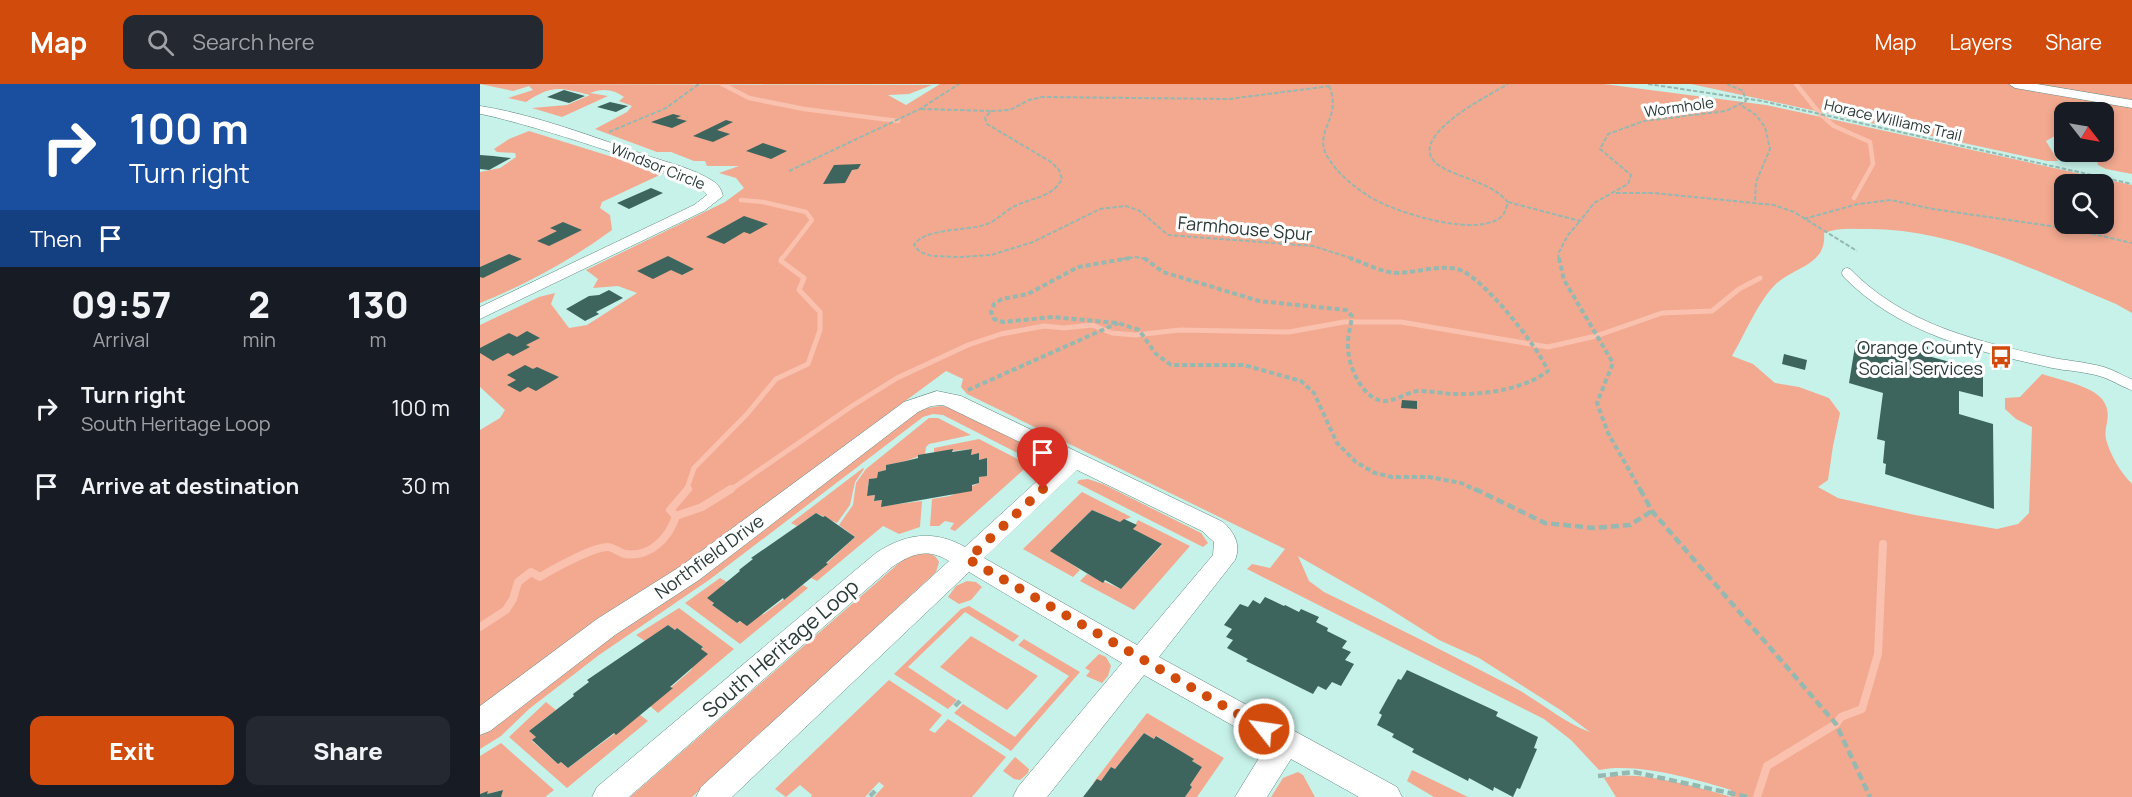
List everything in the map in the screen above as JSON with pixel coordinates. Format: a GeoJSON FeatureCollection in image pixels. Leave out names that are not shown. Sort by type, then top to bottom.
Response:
{"type":"FeatureCollection","features":[{"type":"Feature","properties":{"kind":"street"},"geometry":{"type":"LineString","coordinates":[[2015,84],[2132,104]]}},
{"type":"Feature","properties":{"kind":"street","name":"Windsor Circle"},"geometry":{"type":"LineString","coordinates":[[480,110],[495,112],[588,140],[692,176],[709,185],[714,190],[715,196],[699,208],[480,314]]}},
{"type":"Feature","properties":{"kind":"street"},"geometry":{"type":"LineString","coordinates":[[945,398],[1210,525],[1221,533],[1227,542],[1227,552],[1223,560],[1028,797]]}},
{"type":"Feature","properties":{"kind":"street","name":"Northfield Drive"},"geometry":{"type":"LineString","coordinates":[[480,722],[606,627],[690,573],[911,407],[926,399],[945,398]]}},
{"type":"Feature","properties":{"kind":"street"},"geometry":{"type":"LineString","coordinates":[[711,797],[1074,460]]}},
{"type":"Feature","properties":{"kind":"street","name":"South Heritage Loop"},"geometry":{"type":"LineString","coordinates":[[607,797],[851,586],[902,547],[920,542],[935,543],[968,559],[1141,660],[1387,797]]}},
{"type":"Feature","properties":{"kind":"street"},"geometry":{"type":"LineString","coordinates":[[1250,797],[1286,741]]}},
{"type":"Feature","properties":{"kind":"lane"},"geometry":{"type":"LineString","coordinates":[[1847,273],[1855,284],[1877,303],[1924,326],[2004,351],[2102,372],[2132,385]]}},
{"type":"Feature","properties":{"kind":"path"},"geometry":{"type":"LineString","coordinates":[[588,140],[666,108],[699,84]]}},
{"type":"Feature","properties":{"kind":"path"},"geometry":{"type":"LineString","coordinates":[[789,171],[920,109],[959,84]]}},
{"type":"Feature","properties":{"kind":"path"},"geometry":{"type":"LineString","coordinates":[[920,109],[1010,110],[1029,100],[1043,97],[1229,99],[1329,85],[1335,95],[1336,103],[1322,147],[1328,158],[1362,192],[1384,205],[1411,214],[1476,225],[1491,223],[1502,218],[1508,210],[1508,202],[1500,191],[1446,170],[1428,153],[1430,143],[1459,113],[1508,84]]}},
{"type":"Feature","properties":{"kind":"path","name":"Horace Williams Trail"},"geometry":{"type":"LineString","coordinates":[[1648,84],[1745,98],[2132,184]]}},
{"type":"Feature","properties":{"kind":"path","name":"Wormhole"},"geometry":{"type":"LineString","coordinates":[[1580,221],[1594,203],[1628,184],[1631,175],[1600,149],[1608,134],[1646,121],[1690,117],[1742,106],[1745,98],[1743,91],[1727,84]]}},
{"type":"Feature","properties":{"kind":"path"},"geometry":{"type":"LineString","coordinates":[[1742,106],[1756,115],[1765,127],[1770,149],[1756,182],[1755,202]]}},
{"type":"Feature","properties":{"kind":"path","name":"Farmhouse Spur"},"geometry":{"type":"LineString","coordinates":[[991,111],[985,118],[987,124],[1051,162],[1059,170],[1062,179],[1059,188],[1050,194],[1008,209],[988,224],[923,236],[914,245],[918,252],[927,256],[956,258],[1000,254],[1022,248],[1095,211],[1114,206],[1136,208],[1148,215],[1159,230],[1168,235],[1312,246],[1396,273],[1448,267],[1461,270],[1507,312],[1544,362],[1548,371],[1544,376],[1493,391],[1468,394],[1414,391],[1390,402],[1377,400],[1368,393],[1357,376],[1348,348],[1352,316],[1346,310],[1258,301],[1162,272],[1144,258],[1136,257],[1078,267],[1028,294],[1002,299],[994,304],[991,312],[994,319],[1003,322],[1053,317],[1118,323],[1139,330],[1156,354],[1171,365],[1244,365],[1301,381],[1314,393],[1337,443],[1356,462],[1375,473],[1392,477],[1429,477],[1461,483],[1545,523],[1594,528],[1630,525],[1652,511]]}},
{"type":"Feature","properties":{"kind":"path"},"geometry":{"type":"LineString","coordinates":[[1615,193],[1654,193],[1774,205],[1794,212],[1857,251]]}},
{"type":"Feature","properties":{"kind":"path"},"geometry":{"type":"LineString","coordinates":[[1804,219],[1858,204],[1891,200],[1934,209],[2071,229],[2132,243]]}},
{"type":"Feature","properties":{"kind":"path"},"geometry":{"type":"LineString","coordinates":[[1508,202],[1580,221],[1568,235],[1558,254],[1564,280],[1612,363],[1597,404],[1608,433],[1652,511],[1836,724],[1870,797]]}},
{"type":"Feature","properties":{"kind":"path"},"geometry":{"type":"LineString","coordinates":[[945,398],[1118,323]]}},
{"type":"Feature","properties":{"kind":"path"},"geometry":{"type":"LineString","coordinates":[[956,706],[960,701]]}},
{"type":"Feature","properties":{"kind":"path"},"geometry":{"type":"LineString","coordinates":[[1598,776],[1634,772],[1748,797]]}},
{"type":"Feature","properties":{"kind":"path"},"geometry":{"type":"LineString","coordinates":[[870,796],[875,791]]}},
{"type":"Feature","properties":{"kind":"shaded area"},"geometry":{"type":"Polygon","coordinates":[[[480,84],[932,85],[909,94],[888,95],[906,105],[940,84],[1604,84],[1766,105],[2082,174],[2054,174],[2054,234],[2114,234],[2114,181],[2132,185],[2132,313],[2026,266],[1965,244],[1901,231],[1841,229],[1824,233],[1820,253],[1807,265],[1773,287],[1756,311],[1732,356],[1753,364],[1775,383],[1799,387],[1829,398],[1840,413],[1828,480],[1818,487],[1838,498],[1915,515],[1997,529],[2018,524],[2029,513],[2032,427],[2016,419],[2005,409],[2005,398],[2020,397],[2042,374],[2091,390],[2102,399],[2108,415],[2105,434],[2108,445],[2116,463],[2132,484],[2132,797],[1731,797],[1731,790],[1665,773],[1630,768],[1599,770],[1571,740],[1544,719],[1247,569],[1252,564],[1270,568],[1285,549],[967,394],[961,387],[963,379],[946,371],[688,561],[480,707],[480,430],[500,418],[505,410],[480,387],[480,325],[539,297],[555,293],[551,304],[569,328],[587,325],[637,293],[618,286],[593,288],[598,279],[586,270],[725,202],[744,188],[736,178],[719,173],[739,166],[707,166],[705,161],[694,161],[671,152],[657,152],[595,129],[627,112],[632,106],[619,101],[624,97],[616,92],[599,90],[590,93],[608,96],[562,117],[532,108],[567,105],[590,95],[557,89],[543,92],[526,102],[508,98],[533,90],[529,86],[513,91],[480,84]],[[1298,556],[1309,581],[1324,592],[1515,688],[1571,723],[1590,732],[1562,711],[1479,658],[1439,640],[1298,556]]]}},
{"type":"Feature","properties":{"kind":"shaded area"},"geometry":{"type":"Polygon","coordinates":[[[1691,84],[2132,84],[2132,174],[2106,169],[2098,165],[2097,162],[2114,162],[2114,102],[2054,102],[2054,137],[2046,141],[2054,154],[2054,161],[1691,84]]]}},
{"type":"Feature","properties":{"kind":"shaded area"},"geometry":{"type":"Polygon","coordinates":[[[529,131],[664,173],[602,202],[600,208],[610,215],[612,230],[548,271],[480,303],[480,172],[500,168],[516,157],[515,153],[497,152],[494,149],[509,139],[529,131]]]}},
{"type":"Feature","properties":{"kind":"shaded area"},"geometry":{"type":"Polygon","coordinates":[[[949,407],[1031,448],[1043,456],[1045,463],[1041,465],[943,415],[933,414],[923,417],[709,580],[599,655],[529,709],[501,736],[480,749],[480,734],[908,418],[922,409],[949,407]]]}},
{"type":"Feature","properties":{"kind":"shaded area"},"geometry":{"type":"Polygon","coordinates":[[[929,418],[938,418],[971,435],[929,444],[925,454],[887,465],[886,470],[878,472],[877,478],[869,479],[867,496],[875,495],[874,501],[882,500],[882,506],[922,501],[920,527],[899,534],[883,526],[817,581],[811,578],[855,537],[839,525],[853,505],[856,483],[866,469],[929,418]]]}},
{"type":"Feature","properties":{"kind":"shaded area"},"geometry":{"type":"Polygon","coordinates":[[[979,439],[1029,465],[955,531],[950,529],[954,523],[945,521],[939,526],[930,526],[932,499],[950,496],[979,483],[979,477],[987,475],[987,459],[979,460],[979,454],[971,455],[972,449],[934,453],[934,448],[979,439]]]}},
{"type":"Feature","properties":{"kind":"shaded area"},"geometry":{"type":"Polygon","coordinates":[[[863,468],[855,482],[850,505],[837,523],[816,513],[797,526],[791,523],[863,468]]]}},
{"type":"Feature","properties":{"kind":"shaded area"},"geometry":{"type":"Polygon","coordinates":[[[1088,479],[1103,484],[1201,533],[1208,543],[1203,547],[1077,483],[1079,480],[1088,479]]]}},
{"type":"Feature","properties":{"kind":"shaded area"},"geometry":{"type":"Polygon","coordinates":[[[1082,492],[1131,517],[1120,522],[1092,510],[1051,550],[1080,570],[1073,577],[1023,549],[1082,492]]]}},
{"type":"Feature","properties":{"kind":"shaded area"},"geometry":{"type":"Polygon","coordinates":[[[1138,520],[1190,546],[1134,610],[1080,581],[1087,574],[1121,589],[1162,545],[1133,529],[1138,520]]]}},
{"type":"Feature","properties":{"kind":"shaded area"},"geometry":{"type":"Polygon","coordinates":[[[915,553],[935,556],[939,562],[936,572],[692,797],[630,797],[906,557],[915,553]]]}},
{"type":"Feature","properties":{"kind":"shaded area"},"geometry":{"type":"Polygon","coordinates":[[[720,578],[727,582],[722,585],[712,605],[737,623],[764,614],[803,585],[808,588],[740,644],[685,603],[720,578]]]}},
{"type":"Feature","properties":{"kind":"shaded area"},"geometry":{"type":"Polygon","coordinates":[[[967,581],[976,582],[982,587],[971,600],[959,604],[948,597],[956,586],[967,581]]]}},
{"type":"Feature","properties":{"kind":"shaded area"},"geometry":{"type":"Polygon","coordinates":[[[969,606],[1019,636],[1013,642],[965,612],[908,667],[957,700],[948,709],[894,674],[961,609],[969,606]]]}},
{"type":"Feature","properties":{"kind":"shaded area"},"geometry":{"type":"Polygon","coordinates":[[[679,608],[734,649],[658,713],[650,706],[691,670],[703,647],[677,628],[675,630],[668,625],[645,641],[636,635],[679,608]]]}},
{"type":"Feature","properties":{"kind":"shaded area"},"geometry":{"type":"Polygon","coordinates":[[[971,636],[1038,676],[1007,710],[940,667],[971,636]]]}},
{"type":"Feature","properties":{"kind":"shaded area"},"geometry":{"type":"Polygon","coordinates":[[[1024,639],[1080,672],[1011,751],[954,713],[963,704],[1015,737],[1069,676],[1018,645],[1024,639]]]}},
{"type":"Feature","properties":{"kind":"shaded area"},"geometry":{"type":"Polygon","coordinates":[[[1099,654],[1106,657],[1111,666],[1108,676],[1102,683],[1086,676],[1090,671],[1085,668],[1099,654]]]}},
{"type":"Feature","properties":{"kind":"shaded area"},"geometry":{"type":"Polygon","coordinates":[[[889,680],[942,715],[929,730],[935,733],[948,719],[1006,757],[972,797],[874,797],[884,786],[879,782],[865,797],[811,797],[812,795],[800,785],[786,797],[775,789],[889,680]]]}},
{"type":"Feature","properties":{"kind":"shaded area"},"geometry":{"type":"Polygon","coordinates":[[[546,702],[556,710],[529,731],[536,737],[532,741],[558,764],[561,762],[568,768],[640,715],[648,721],[567,788],[509,737],[546,702]]]}},
{"type":"Feature","properties":{"kind":"shaded area"},"geometry":{"type":"Polygon","coordinates":[[[1147,713],[1224,758],[1197,797],[1185,797],[1202,767],[1157,736],[1154,739],[1144,733],[1115,769],[1111,767],[1101,781],[1093,783],[1147,713]]]}},
{"type":"Feature","properties":{"kind":"shaded area"},"geometry":{"type":"Polygon","coordinates":[[[501,743],[554,790],[545,797],[501,797],[502,790],[480,794],[480,756],[501,743]]]}},
{"type":"Feature","properties":{"kind":"shaded area"},"geometry":{"type":"Polygon","coordinates":[[[1015,757],[1029,769],[1020,780],[1014,779],[1003,771],[1015,757]]]}},
{"type":"Feature","properties":{"kind":"shaded area"},"geometry":{"type":"Polygon","coordinates":[[[1412,770],[1468,797],[1434,797],[1407,781],[1412,770]]]}},
{"type":"Feature","properties":{"kind":"shaded area"},"geometry":{"type":"Polygon","coordinates":[[[1298,772],[1303,775],[1315,797],[1271,797],[1283,778],[1298,772]]]}},
{"type":"Feature","properties":{"kind":"shaded area"},"geometry":{"type":"Polygon","coordinates":[[[1649,777],[1731,797],[1616,797],[1604,778],[1649,777]]]}},
{"type":"Feature","properties":{"kind":"building"},"geometry":{"type":"Polygon","coordinates":[[[564,90],[585,96],[569,103],[547,97],[564,90]]]}},
{"type":"Feature","properties":{"kind":"building"},"geometry":{"type":"Polygon","coordinates":[[[610,102],[628,106],[616,112],[597,107],[610,102]]]}},
{"type":"Feature","properties":{"kind":"building"},"geometry":{"type":"Polygon","coordinates":[[[673,114],[681,116],[676,118],[687,121],[672,128],[651,122],[673,114]]]}},
{"type":"Feature","properties":{"kind":"building"},"geometry":{"type":"Polygon","coordinates":[[[726,120],[733,122],[717,130],[730,134],[713,142],[693,136],[726,120]]]}},
{"type":"Feature","properties":{"kind":"building"},"geometry":{"type":"Polygon","coordinates":[[[763,143],[787,151],[771,159],[746,151],[763,143]]]}},
{"type":"Feature","properties":{"kind":"building"},"geometry":{"type":"Polygon","coordinates":[[[480,155],[511,158],[489,170],[480,169],[480,155]]]}},
{"type":"Feature","properties":{"kind":"building"},"geometry":{"type":"Polygon","coordinates":[[[861,164],[858,169],[852,170],[845,183],[823,184],[834,165],[861,164]]]}},
{"type":"Feature","properties":{"kind":"building"},"geometry":{"type":"Polygon","coordinates":[[[651,188],[663,193],[629,209],[617,203],[651,188]]]}},
{"type":"Feature","properties":{"kind":"building"},"geometry":{"type":"Polygon","coordinates":[[[744,216],[768,224],[750,234],[744,232],[724,244],[706,237],[744,216]]]}},
{"type":"Feature","properties":{"kind":"building"},"geometry":{"type":"Polygon","coordinates":[[[563,222],[582,230],[549,246],[537,241],[557,231],[550,228],[563,222]]]}},
{"type":"Feature","properties":{"kind":"building"},"geometry":{"type":"Polygon","coordinates":[[[509,254],[522,259],[483,278],[480,277],[480,267],[509,254]]]}},
{"type":"Feature","properties":{"kind":"building"},"geometry":{"type":"Polygon","coordinates":[[[668,256],[694,269],[682,275],[671,270],[653,279],[637,271],[668,256]]]}},
{"type":"Feature","properties":{"kind":"building"},"geometry":{"type":"Polygon","coordinates":[[[609,290],[623,298],[596,312],[599,314],[585,321],[566,309],[589,296],[599,295],[609,290]]]}},
{"type":"Feature","properties":{"kind":"building"},"geometry":{"type":"Polygon","coordinates":[[[527,331],[540,338],[526,345],[530,347],[513,356],[508,353],[493,361],[480,353],[480,348],[509,333],[517,337],[527,331]]]}},
{"type":"Feature","properties":{"kind":"building"},"geometry":{"type":"Polygon","coordinates":[[[1856,340],[1912,355],[1913,343],[1928,347],[1928,356],[1983,371],[1983,397],[1959,391],[1959,414],[1993,424],[1994,509],[1885,474],[1886,464],[1883,463],[1885,441],[1877,439],[1883,393],[1849,383],[1856,340]]]}},
{"type":"Feature","properties":{"kind":"building"},"geometry":{"type":"Polygon","coordinates":[[[1784,354],[1807,360],[1805,370],[1782,364],[1784,354]]]}},
{"type":"Feature","properties":{"kind":"building"},"geometry":{"type":"Polygon","coordinates":[[[525,365],[533,369],[537,367],[559,377],[536,391],[528,387],[520,392],[507,385],[516,380],[507,375],[525,365]]]}},
{"type":"Feature","properties":{"kind":"building"},"geometry":{"type":"Polygon","coordinates":[[[1402,400],[1417,401],[1417,409],[1401,408],[1402,400]]]}},
{"type":"Feature","properties":{"kind":"building"},"geometry":{"type":"Polygon","coordinates":[[[953,449],[952,452],[972,449],[971,455],[979,453],[979,460],[987,458],[987,476],[979,477],[979,483],[972,485],[972,491],[881,507],[882,500],[874,501],[875,495],[867,496],[869,479],[877,478],[878,472],[886,470],[886,465],[918,458],[918,455],[953,449]]]}},
{"type":"Feature","properties":{"kind":"building"},"geometry":{"type":"Polygon","coordinates":[[[1092,510],[1120,522],[1124,519],[1137,525],[1133,529],[1162,544],[1121,589],[1105,580],[1103,583],[1050,551],[1092,510]]]}},
{"type":"Feature","properties":{"kind":"building"},"geometry":{"type":"Polygon","coordinates":[[[816,513],[825,516],[855,537],[826,563],[828,564],[784,600],[783,598],[747,626],[740,621],[737,623],[712,605],[714,603],[707,598],[753,559],[751,558],[816,513]]]}},
{"type":"Feature","properties":{"kind":"building"},"geometry":{"type":"Polygon","coordinates":[[[1265,597],[1299,612],[1301,609],[1319,617],[1316,622],[1328,628],[1327,631],[1347,641],[1342,648],[1351,652],[1345,660],[1354,664],[1341,686],[1332,682],[1326,690],[1318,686],[1313,694],[1246,661],[1248,659],[1227,648],[1233,640],[1226,637],[1232,629],[1224,625],[1240,604],[1248,607],[1253,600],[1260,604],[1265,597]]]}},
{"type":"Feature","properties":{"kind":"building"},"geometry":{"type":"Polygon","coordinates":[[[668,625],[675,630],[677,628],[703,647],[701,649],[708,654],[670,687],[673,688],[616,735],[614,733],[568,768],[561,762],[558,764],[532,740],[536,737],[529,731],[574,696],[573,694],[589,682],[587,680],[668,625]]]}},
{"type":"Feature","properties":{"kind":"building"},"geometry":{"type":"Polygon","coordinates":[[[1407,670],[1498,712],[1496,716],[1538,737],[1534,748],[1537,749],[1520,789],[1517,788],[1513,797],[1494,787],[1493,791],[1469,778],[1468,781],[1412,752],[1414,749],[1392,737],[1394,734],[1377,725],[1382,715],[1379,713],[1398,679],[1401,680],[1407,670]]]}},
{"type":"Feature","properties":{"kind":"building"},"geometry":{"type":"Polygon","coordinates":[[[1144,733],[1154,739],[1156,736],[1194,759],[1192,761],[1202,767],[1185,797],[1083,797],[1097,779],[1101,781],[1111,767],[1115,769],[1144,733]]]}},
{"type":"Feature","properties":{"kind":"building"},"geometry":{"type":"Polygon","coordinates":[[[503,790],[501,797],[480,797],[480,794],[488,791],[487,794],[503,790]]]}},
{"type":"Feature","properties":{"kind":"waterway"},"geometry":{"type":"LineString","coordinates":[[722,84],[749,98],[804,109],[898,121]]}},
{"type":"Feature","properties":{"kind":"waterway"},"geometry":{"type":"LineString","coordinates":[[1796,84],[1820,114],[1834,126],[1870,142],[1873,164],[1854,198]]}},
{"type":"Feature","properties":{"kind":"waterway"},"geometry":{"type":"LineString","coordinates":[[741,200],[763,202],[806,212],[812,220],[782,259]]}},
{"type":"Feature","properties":{"kind":"waterway"},"geometry":{"type":"LineString","coordinates":[[686,491],[694,468],[747,414],[776,379],[808,364],[820,330],[820,312],[799,290],[804,278],[781,261],[782,258]]}},
{"type":"Feature","properties":{"kind":"waterway"},"geometry":{"type":"LineString","coordinates":[[729,491],[852,406],[897,378],[968,345],[1001,334],[1044,326],[1064,328],[1092,325],[1112,333],[1135,335],[1180,330],[1289,332],[1344,322],[1401,322],[1548,347],[1596,336],[1662,313],[1712,311],[1739,289],[1760,278]]}},
{"type":"Feature","properties":{"kind":"waterway"},"geometry":{"type":"LineString","coordinates":[[676,516],[670,510],[688,489]]}},
{"type":"Feature","properties":{"kind":"waterway"},"geometry":{"type":"LineString","coordinates":[[676,516],[702,507],[731,489]]}},
{"type":"Feature","properties":{"kind":"waterway"},"geometry":{"type":"LineString","coordinates":[[480,627],[506,610],[513,599],[518,582],[531,572],[540,577],[573,559],[602,548],[610,547],[623,553],[643,553],[663,539],[676,516]]}},
{"type":"Feature","properties":{"kind":"waterway"},"geometry":{"type":"LineString","coordinates":[[1757,797],[1767,766],[1836,724],[1841,717],[1862,709],[1878,654],[1883,544]]}},
{"type":"Feature","properties":{"kind":"place","name":"Orange County Social Services"},"geometry":{"type":"Point","coordinates":[2001,357]}},
{"type":"Feature","properties":{"kind":"route"},"geometry":{"type":"LineString","coordinates":[[1043,489],[968,559],[1264,729]]}}]}
